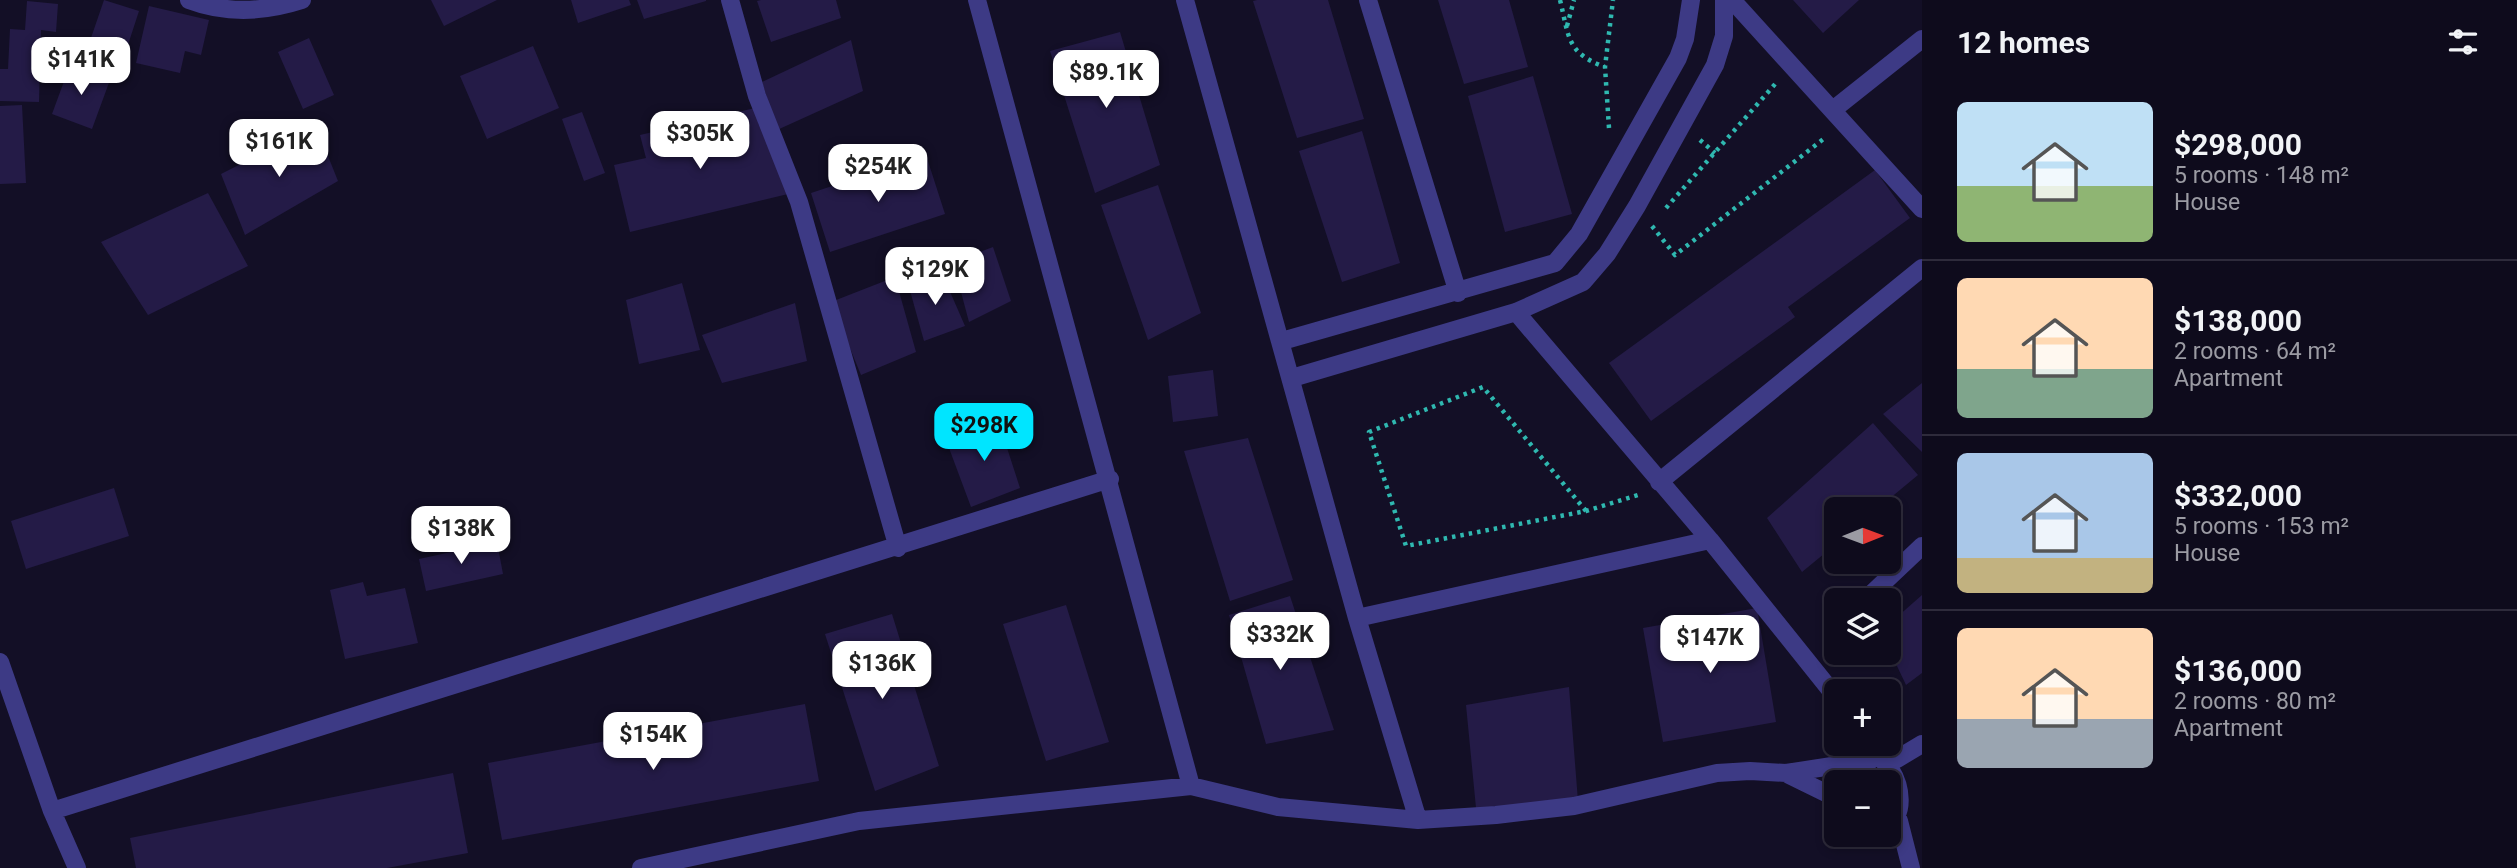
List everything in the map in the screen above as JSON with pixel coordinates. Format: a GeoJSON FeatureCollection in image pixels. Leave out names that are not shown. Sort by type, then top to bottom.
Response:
{"type":"FeatureCollection","features":[{"type":"Feature","properties":{"kind":"street"},"geometry":{"type":"LineString","coordinates":[[189,0],[230,11],[260,9],[302,0]]}},
{"type":"Feature","properties":{"kind":"street"},"geometry":{"type":"LineString","coordinates":[[730,0],[757,96],[799,202],[898,548]]}},
{"type":"Feature","properties":{"kind":"street"},"geometry":{"type":"LineString","coordinates":[[977,0],[1110,479],[1191,786]]}},
{"type":"Feature","properties":{"kind":"street"},"geometry":{"type":"LineString","coordinates":[[1185,0],[1357,618],[1418,820]]}},
{"type":"Feature","properties":{"kind":"street"},"geometry":{"type":"LineString","coordinates":[[1368,0],[1458,293]]}},
{"type":"Feature","properties":{"kind":"street"},"geometry":{"type":"LineString","coordinates":[[1282,341],[1458,293],[1555,263],[1573,245],[1678,58],[1685,39],[1691,0]]}},
{"type":"Feature","properties":{"kind":"street"},"geometry":{"type":"LineString","coordinates":[[1292,378],[1516,312],[1569,291],[1597,268],[1637,206],[1715,65],[1724,36],[1724,0]]}},
{"type":"Feature","properties":{"kind":"street"},"geometry":{"type":"LineString","coordinates":[[1732,0],[1922,209]]}},
{"type":"Feature","properties":{"kind":"street"},"geometry":{"type":"LineString","coordinates":[[1839,115],[1922,39]]}},
{"type":"Feature","properties":{"kind":"street"},"geometry":{"type":"LineString","coordinates":[[1555,263],[1569,291]]}},
{"type":"Feature","properties":{"kind":"street"},"geometry":{"type":"LineString","coordinates":[[1659,482],[1922,268]]}},
{"type":"Feature","properties":{"kind":"street"},"geometry":{"type":"LineString","coordinates":[[1516,312],[1710,540],[1824,682]]}},
{"type":"Feature","properties":{"kind":"street"},"geometry":{"type":"LineString","coordinates":[[52,811],[898,548],[1110,479]]}},
{"type":"Feature","properties":{"kind":"street"},"geometry":{"type":"LineString","coordinates":[[1357,618],[1710,540]]}},
{"type":"Feature","properties":{"kind":"street"},"geometry":{"type":"LineString","coordinates":[[1878,588],[1922,546]]}},
{"type":"Feature","properties":{"kind":"street"},"geometry":{"type":"LineString","coordinates":[[0,662],[52,811],[77,868]]}},
{"type":"Feature","properties":{"kind":"street"},"geometry":{"type":"LineString","coordinates":[[1901,750],[1922,744]]}},
{"type":"Feature","properties":{"kind":"street"},"geometry":{"type":"LineString","coordinates":[[641,868],[859,821],[1191,786],[1278,807],[1418,820],[1574,806],[1717,773],[1750,771],[1786,774],[1876,756]]}},
{"type":"Feature","properties":{"kind":"street"},"geometry":{"type":"LineString","coordinates":[[1860,770],[1879,756]]}},
{"type":"Feature","properties":{"kind":"street"},"geometry":{"type":"LineString","coordinates":[[1882,756],[1900,770]]}},
{"type":"Feature","properties":{"kind":"street"},"geometry":{"type":"LineString","coordinates":[[1901,771],[1917,783],[1916,802],[1901,816]]}},
{"type":"Feature","properties":{"kind":"street"},"geometry":{"type":"LineString","coordinates":[[1786,774],[1824,792]]}},
{"type":"Feature","properties":{"kind":"street"},"geometry":{"type":"LineString","coordinates":[[1901,841],[1911,868]]}},
{"type":"Feature","properties":{"kind":"path"},"geometry":{"type":"LineString","coordinates":[[1560,0],[1578,54],[1605,67]]}},
{"type":"Feature","properties":{"kind":"path"},"geometry":{"type":"LineString","coordinates":[[1567,27],[1574,0]]}},
{"type":"Feature","properties":{"kind":"path"},"geometry":{"type":"LineString","coordinates":[[1613,0],[1605,67],[1614,173]]}},
{"type":"Feature","properties":{"kind":"path"},"geometry":{"type":"LineString","coordinates":[[1651,225],[1793,64]]}},
{"type":"Feature","properties":{"kind":"path"},"geometry":{"type":"LineString","coordinates":[[1637,206],[1675,255],[1839,115]]}},
{"type":"Feature","properties":{"kind":"path"},"geometry":{"type":"LineString","coordinates":[[1586,511],[1483,387],[1369,432],[1406,546],[1586,511],[1638,496],[1659,482]]}},
{"type":"Feature","properties":{"kind":"building"},"geometry":{"type":"Polygon","coordinates":[[[104,0],[139,11],[124,57],[111,52],[103,75],[81,67],[104,0]]]}},
{"type":"Feature","properties":{"kind":"building"},"geometry":{"type":"Polygon","coordinates":[[[431,0],[497,0],[444,26],[431,0]]]}},
{"type":"Feature","properties":{"kind":"building"},"geometry":{"type":"Polygon","coordinates":[[[571,0],[629,0],[631,5],[578,23],[571,0]]]}},
{"type":"Feature","properties":{"kind":"building"},"geometry":{"type":"Polygon","coordinates":[[[637,0],[706,0],[706,1],[644,19],[637,0]]]}},
{"type":"Feature","properties":{"kind":"building"},"geometry":{"type":"Polygon","coordinates":[[[836,0],[841,18],[771,42],[757,1],[836,0]]]}},
{"type":"Feature","properties":{"kind":"building"},"geometry":{"type":"Polygon","coordinates":[[[1328,0],[1364,119],[1297,138],[1253,1],[1328,0]]]}},
{"type":"Feature","properties":{"kind":"building"},"geometry":{"type":"Polygon","coordinates":[[[1438,0],[1509,0],[1528,67],[1464,84],[1438,0]]]}},
{"type":"Feature","properties":{"kind":"building"},"geometry":{"type":"Polygon","coordinates":[[[1793,0],[1859,0],[1823,33],[1793,0]]]}},
{"type":"Feature","properties":{"kind":"building"},"geometry":{"type":"Polygon","coordinates":[[[27,1],[58,4],[56,32],[41,30],[39,102],[0,101],[0,69],[8,69],[10,29],[25,30],[27,1]]]}},
{"type":"Feature","properties":{"kind":"building"},"geometry":{"type":"Polygon","coordinates":[[[149,6],[209,20],[201,55],[185,51],[180,73],[136,63],[149,6]]]}},
{"type":"Feature","properties":{"kind":"building"},"geometry":{"type":"Polygon","coordinates":[[[1120,32],[1160,165],[1095,193],[1050,51],[1120,32]]]}},
{"type":"Feature","properties":{"kind":"building"},"geometry":{"type":"Polygon","coordinates":[[[309,38],[334,95],[303,109],[278,52],[309,38]]]}},
{"type":"Feature","properties":{"kind":"building"},"geometry":{"type":"Polygon","coordinates":[[[851,40],[863,91],[777,130],[762,82],[851,40]]]}},
{"type":"Feature","properties":{"kind":"building"},"geometry":{"type":"Polygon","coordinates":[[[533,46],[559,108],[487,139],[460,76],[533,46]]]}},
{"type":"Feature","properties":{"kind":"building"},"geometry":{"type":"Polygon","coordinates":[[[70,65],[110,80],[92,129],[52,114],[70,65]]]}},
{"type":"Feature","properties":{"kind":"building"},"geometry":{"type":"Polygon","coordinates":[[[1533,76],[1572,214],[1505,232],[1468,96],[1533,76]]]}},
{"type":"Feature","properties":{"kind":"building"},"geometry":{"type":"Polygon","coordinates":[[[22,105],[26,183],[0,184],[0,106],[22,105]]]}},
{"type":"Feature","properties":{"kind":"building"},"geometry":{"type":"Polygon","coordinates":[[[755,108],[759,125],[767,124],[788,194],[630,232],[614,165],[646,158],[640,135],[755,108]]]}},
{"type":"Feature","properties":{"kind":"building"},"geometry":{"type":"Polygon","coordinates":[[[582,112],[605,173],[584,181],[562,119],[582,112]]]}},
{"type":"Feature","properties":{"kind":"building"},"geometry":{"type":"Polygon","coordinates":[[[316,126],[338,181],[245,235],[221,174],[316,126]]]}},
{"type":"Feature","properties":{"kind":"building"},"geometry":{"type":"Polygon","coordinates":[[[1362,131],[1400,263],[1342,282],[1299,151],[1362,131]]]}},
{"type":"Feature","properties":{"kind":"building"},"geometry":{"type":"Polygon","coordinates":[[[926,155],[945,214],[830,252],[811,193],[926,155]]]}},
{"type":"Feature","properties":{"kind":"building"},"geometry":{"type":"Polygon","coordinates":[[[1875,170],[1910,218],[1788,307],[1795,317],[1651,421],[1609,363],[1875,170]]]}},
{"type":"Feature","properties":{"kind":"building"},"geometry":{"type":"Polygon","coordinates":[[[1158,185],[1201,313],[1148,340],[1101,205],[1158,185]]]}},
{"type":"Feature","properties":{"kind":"building"},"geometry":{"type":"Polygon","coordinates":[[[208,193],[248,266],[148,315],[101,242],[208,193]]]}},
{"type":"Feature","properties":{"kind":"building"},"geometry":{"type":"Polygon","coordinates":[[[993,247],[1011,301],[969,322],[953,262],[993,247]]]}},
{"type":"Feature","properties":{"kind":"building"},"geometry":{"type":"Polygon","coordinates":[[[941,271],[965,326],[924,341],[909,287],[941,271]]]}},
{"type":"Feature","properties":{"kind":"building"},"geometry":{"type":"Polygon","coordinates":[[[895,277],[916,352],[861,375],[831,302],[895,277]]]}},
{"type":"Feature","properties":{"kind":"building"},"geometry":{"type":"Polygon","coordinates":[[[682,283],[700,350],[639,364],[626,300],[682,283]]]}},
{"type":"Feature","properties":{"kind":"building"},"geometry":{"type":"Polygon","coordinates":[[[795,303],[807,361],[722,383],[702,335],[795,303]]]}},
{"type":"Feature","properties":{"kind":"building"},"geometry":{"type":"Polygon","coordinates":[[[1213,370],[1218,416],[1173,422],[1168,376],[1213,370]]]}},
{"type":"Feature","properties":{"kind":"building"},"geometry":{"type":"Polygon","coordinates":[[[1922,383],[1922,452],[1883,414],[1922,383]]]}},
{"type":"Feature","properties":{"kind":"building"},"geometry":{"type":"Polygon","coordinates":[[[997,417],[1020,488],[971,507],[946,440],[997,417]]]}},
{"type":"Feature","properties":{"kind":"building"},"geometry":{"type":"Polygon","coordinates":[[[1873,423],[1918,475],[1891,497],[1824,497],[1824,554],[1802,572],[1767,518],[1873,423]]]}},
{"type":"Feature","properties":{"kind":"building"},"geometry":{"type":"Polygon","coordinates":[[[1248,438],[1293,580],[1230,601],[1184,451],[1248,438]]]}},
{"type":"Feature","properties":{"kind":"building"},"geometry":{"type":"Polygon","coordinates":[[[114,488],[129,536],[26,569],[11,521],[114,488]]]}},
{"type":"Feature","properties":{"kind":"building"},"geometry":{"type":"Polygon","coordinates":[[[497,542],[503,574],[426,591],[419,559],[497,542]]]}},
{"type":"Feature","properties":{"kind":"building"},"geometry":{"type":"Polygon","coordinates":[[[363,582],[367,596],[405,588],[418,643],[345,659],[330,590],[363,582]]]}},
{"type":"Feature","properties":{"kind":"building"},"geometry":{"type":"Polygon","coordinates":[[[1922,595],[1922,673],[1906,685],[1897,665],[1901,665],[1901,614],[1922,595]]]}},
{"type":"Feature","properties":{"kind":"building"},"geometry":{"type":"Polygon","coordinates":[[[1290,596],[1334,730],[1266,744],[1229,615],[1290,596]]]}},
{"type":"Feature","properties":{"kind":"building"},"geometry":{"type":"Polygon","coordinates":[[[1066,605],[1109,742],[1046,761],[1003,624],[1066,605]]]}},
{"type":"Feature","properties":{"kind":"building"},"geometry":{"type":"Polygon","coordinates":[[[1757,608],[1776,722],[1663,742],[1643,628],[1757,608]]]}},
{"type":"Feature","properties":{"kind":"building"},"geometry":{"type":"Polygon","coordinates":[[[892,614],[939,766],[875,791],[825,634],[892,614]]]}},
{"type":"Feature","properties":{"kind":"building"},"geometry":{"type":"Polygon","coordinates":[[[1569,687],[1578,801],[1476,808],[1466,705],[1569,687]]]}},
{"type":"Feature","properties":{"kind":"building"},"geometry":{"type":"Polygon","coordinates":[[[805,704],[819,781],[502,840],[488,763],[805,704]]]}},
{"type":"Feature","properties":{"kind":"building"},"geometry":{"type":"Polygon","coordinates":[[[453,773],[468,853],[387,868],[136,868],[130,838],[453,773]]]}}]}
